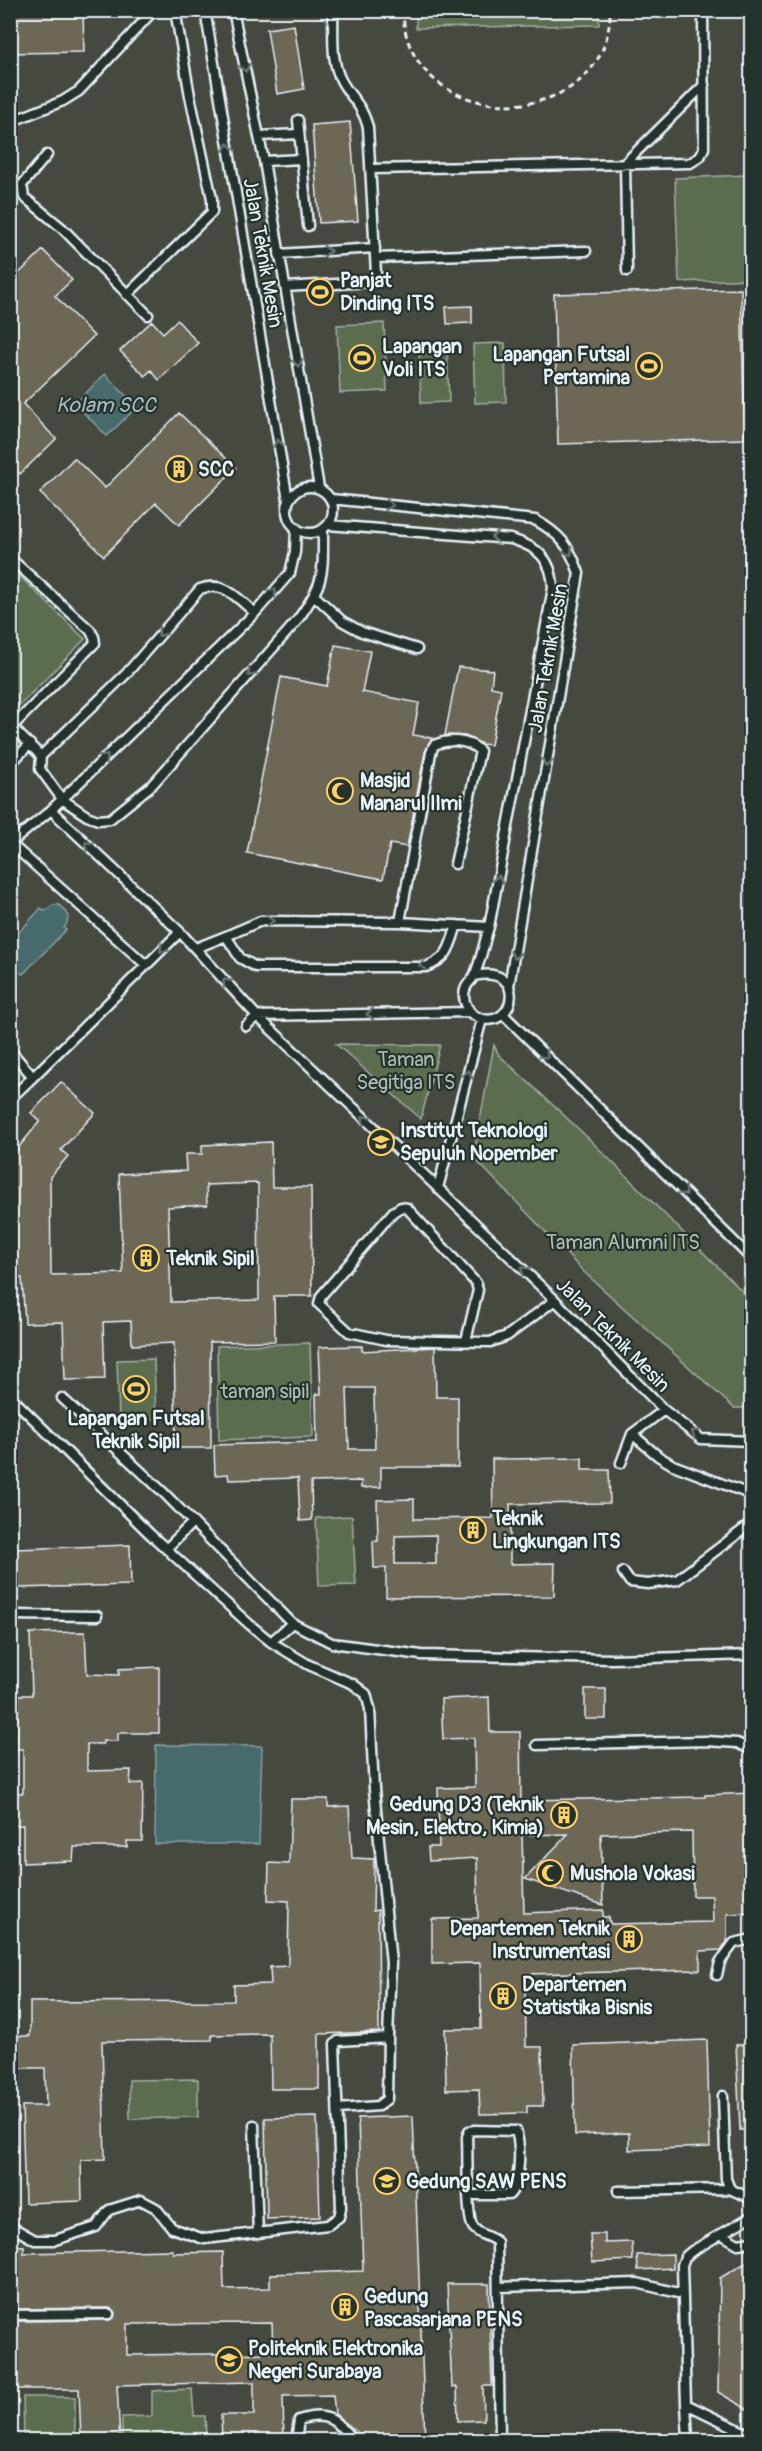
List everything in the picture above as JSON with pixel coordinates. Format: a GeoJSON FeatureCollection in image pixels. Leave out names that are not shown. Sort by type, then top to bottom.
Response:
{"type":"FeatureCollection","features":[{"type":"Feature","properties":{"kind":"lane"},"geometry":{"type":"LineString","coordinates":[[10,122],[79,91],[154,10]]}},
{"type":"Feature","properties":{"kind":"lane"},"geometry":{"type":"LineString","coordinates":[[127,295],[212,212],[212,199],[190,96],[175,10]]}},
{"type":"Feature","properties":{"kind":"lane","name":"Jalan Teknik Mesin"},"geometry":{"type":"LineString","coordinates":[[205,10],[288,500],[286,511],[289,520],[296,528],[304,532],[314,532],[325,527],[512,539],[529,544],[543,556],[553,571],[551,599],[489,927],[474,976]]}},
{"type":"Feature","properties":{"kind":"lane","name":"Jalan Teknik Mesin"},"geometry":{"type":"LineString","coordinates":[[233,10],[264,161],[319,488]]}},
{"type":"Feature","properties":{"kind":"lane"},"geometry":{"type":"LineString","coordinates":[[285,287],[369,282],[376,274],[368,127],[363,110],[341,81],[334,63],[333,10]]}},
{"type":"Feature","properties":{"kind":"lane"},"geometry":{"type":"LineString","coordinates":[[371,169],[690,163],[700,157],[704,148],[703,10]]}},
{"type":"Feature","properties":{"kind":"lane"},"geometry":{"type":"LineString","coordinates":[[627,271],[625,163],[704,85]]}},
{"type":"Feature","properties":{"kind":"lane"},"geometry":{"type":"LineString","coordinates":[[298,120],[308,226]]}},
{"type":"Feature","properties":{"kind":"lane"},"geometry":{"type":"LineString","coordinates":[[259,136],[299,134]]}},
{"type":"Feature","properties":{"kind":"lane"},"geometry":{"type":"LineString","coordinates":[[48,155],[22,185],[24,197],[62,228],[148,315]]}},
{"type":"Feature","properties":{"kind":"lane"},"geometry":{"type":"LineString","coordinates":[[264,161],[301,159]]}},
{"type":"Feature","properties":{"kind":"lane"},"geometry":{"type":"LineString","coordinates":[[279,254],[375,248]]}},
{"type":"Feature","properties":{"kind":"lane"},"geometry":{"type":"LineString","coordinates":[[376,258],[586,251]]}},
{"type":"Feature","properties":{"kind":"lane"},"geometry":{"type":"LineString","coordinates":[[255,613],[224,587],[212,584],[200,589],[126,674],[41,756],[40,769],[62,799],[87,816],[98,820],[110,819],[126,808],[152,785],[184,751],[296,622],[315,596],[323,575],[325,527],[332,517],[333,508],[331,499],[319,488],[307,486],[295,491],[288,500]]}},
{"type":"Feature","properties":{"kind":"lane","name":"Jalan Teknik Mesin"},"geometry":{"type":"LineString","coordinates":[[331,499],[535,520],[556,532],[572,553],[579,573],[509,986]]}},
{"type":"Feature","properties":{"kind":"lane"},"geometry":{"type":"LineString","coordinates":[[146,965],[11,843],[51,810],[255,613],[290,573],[295,552],[296,528]]}},
{"type":"Feature","properties":{"kind":"lane"},"geometry":{"type":"LineString","coordinates":[[10,558],[90,630],[95,643],[11,726],[41,756]]}},
{"type":"Feature","properties":{"kind":"lane"},"geometry":{"type":"LineString","coordinates":[[315,596],[342,621],[362,632],[417,649]]}},
{"type":"Feature","properties":{"kind":"lane"},"geometry":{"type":"LineString","coordinates":[[400,922],[431,753],[434,745],[444,741],[460,741],[480,750],[455,864]]}},
{"type":"Feature","properties":{"kind":"lane"},"geometry":{"type":"LineString","coordinates":[[10,764],[30,744]]}},
{"type":"Feature","properties":{"kind":"lane","name":"Jalan Teknik Mesin"},"geometry":{"type":"LineString","coordinates":[[51,810],[180,932],[257,1016],[555,1300],[664,1410],[701,1439],[752,1442]]}},
{"type":"Feature","properties":{"kind":"lane"},"geometry":{"type":"LineString","coordinates":[[196,948],[261,921],[400,922],[489,927]]}},
{"type":"Feature","properties":{"kind":"lane"},"geometry":{"type":"LineString","coordinates":[[226,936],[240,958],[256,967],[426,967],[440,961],[448,950],[457,925]]}},
{"type":"Feature","properties":{"kind":"lane"},"geometry":{"type":"LineString","coordinates":[[10,1099],[180,932]]}},
{"type":"Feature","properties":{"kind":"lane"},"geometry":{"type":"LineString","coordinates":[[486,974],[504,978],[512,996],[510,1006],[504,1014],[494,1019],[482,1019],[470,1012],[465,1004],[464,995],[466,986],[474,976],[486,974]]}},
{"type":"Feature","properties":{"kind":"lane"},"geometry":{"type":"LineString","coordinates":[[246,1026],[257,1016],[470,1012]]}},
{"type":"Feature","properties":{"kind":"lane"},"geometry":{"type":"LineString","coordinates":[[504,1014],[752,1259]]}},
{"type":"Feature","properties":{"kind":"lane"},"geometry":{"type":"LineString","coordinates":[[438,1188],[482,1019]]}},
{"type":"Feature","properties":{"kind":"lane"},"geometry":{"type":"LineString","coordinates":[[10,1050],[33,1077]]}},
{"type":"Feature","properties":{"kind":"lane"},"geometry":{"type":"LineString","coordinates":[[466,1341],[478,1290],[476,1283],[407,1208],[401,1207],[393,1212],[321,1296],[319,1304],[324,1311],[349,1332],[386,1340],[490,1342],[507,1336],[555,1300]]}},
{"type":"Feature","properties":{"kind":"lane"},"geometry":{"type":"LineString","coordinates":[[10,1396],[166,1549],[271,1642],[309,1665],[353,1684],[366,1694],[370,1709],[374,1789],[391,1963],[387,2099],[378,2106],[338,2109]]}},
{"type":"Feature","properties":{"kind":"lane"},"geometry":{"type":"LineString","coordinates":[[62,1398],[193,1522],[292,1623],[332,1643],[421,1654],[612,1659],[752,1655]]}},
{"type":"Feature","properties":{"kind":"lane"},"geometry":{"type":"LineString","coordinates":[[621,1463],[632,1434],[664,1410]]}},
{"type":"Feature","properties":{"kind":"lane"},"geometry":{"type":"LineString","coordinates":[[632,1434],[658,1456],[673,1465],[752,1495]]}},
{"type":"Feature","properties":{"kind":"lane"},"geometry":{"type":"LineString","coordinates":[[166,1549],[193,1522]]}},
{"type":"Feature","properties":{"kind":"lane"},"geometry":{"type":"LineString","coordinates":[[623,1572],[630,1582],[648,1584],[677,1580],[752,1523]]}},
{"type":"Feature","properties":{"kind":"lane"},"geometry":{"type":"LineString","coordinates":[[10,1615],[97,1616]]}},
{"type":"Feature","properties":{"kind":"lane"},"geometry":{"type":"LineString","coordinates":[[271,1642],[292,1623]]}},
{"type":"Feature","properties":{"kind":"lane"},"geometry":{"type":"LineString","coordinates":[[537,1745],[706,1740],[737,1743],[752,1750]]}},
{"type":"Feature","properties":{"kind":"lane"},"geometry":{"type":"LineString","coordinates":[[717,1976],[720,1962],[734,1943],[752,1939]]}},
{"type":"Feature","properties":{"kind":"lane"},"geometry":{"type":"LineString","coordinates":[[10,2226],[35,2240],[56,2240],[96,2227],[109,2210],[141,2200],[156,2208],[172,2228],[204,2239],[328,2225],[339,2217],[341,2208],[335,2044],[339,2041],[388,2038]]}},
{"type":"Feature","properties":{"kind":"lane"},"geometry":{"type":"LineString","coordinates":[[723,2096],[726,2179],[730,2189]]}},
{"type":"Feature","properties":{"kind":"lane"},"geometry":{"type":"LineString","coordinates":[[10,2122],[10,2147]]}},
{"type":"Feature","properties":{"kind":"lane"},"geometry":{"type":"LineString","coordinates":[[254,2125],[258,2234]]}},
{"type":"Feature","properties":{"kind":"lane"},"geometry":{"type":"LineString","coordinates":[[470,2195],[509,2195],[515,2189],[518,2180],[516,2131],[469,2131],[470,2222],[481,2235],[497,2242],[500,2440]]}},
{"type":"Feature","properties":{"kind":"lane"},"geometry":{"type":"LineString","coordinates":[[618,2191],[730,2189],[752,2199]]}},
{"type":"Feature","properties":{"kind":"lane"},"geometry":{"type":"LineString","coordinates":[[688,2440],[682,2265],[685,2257],[752,2216]]}},
{"type":"Feature","properties":{"kind":"lane"},"geometry":{"type":"LineString","coordinates":[[721,2234],[738,2244],[752,2242]]}},
{"type":"Feature","properties":{"kind":"lane"},"geometry":{"type":"LineString","coordinates":[[498,2287],[637,2283],[682,2294]]}},
{"type":"Feature","properties":{"kind":"lane"},"geometry":{"type":"LineString","coordinates":[[10,2315],[109,2314]]}},
{"type":"Feature","properties":{"kind":"lane"},"geometry":{"type":"LineString","coordinates":[[686,2404],[752,2436]]}},
{"type":"Feature","properties":{"kind":"lane"},"geometry":{"type":"LineString","coordinates":[[296,2440],[299,2420],[313,2416],[333,2419],[352,2440]]}},
{"type":"Feature","properties":{"kind":"path"},"geometry":{"type":"LineString","coordinates":[[403,10],[403,22],[414,55],[437,84],[472,102],[512,107],[546,100],[578,85],[600,57],[610,23],[610,10]]}},
{"type":"Feature","properties":{"kind":"shaded area","name":"Institut Teknologi Sepuluh Nopember"},"geometry":{"type":"Polygon","coordinates":[[[11,11],[751,11],[751,2440],[11,2440],[11,11]]]}},
{"type":"Feature","properties":{"kind":"green space"},"geometry":{"type":"Polygon","coordinates":[[[416,11],[599,11],[599,25],[416,28],[416,11]]]}},
{"type":"Feature","properties":{"kind":"green space"},"geometry":{"type":"Polygon","coordinates":[[[747,175],[751,279],[679,282],[675,178],[747,175]]]}},
{"type":"Feature","properties":{"kind":"green space","name":"Lapangan Voli ITS"},"geometry":{"type":"Polygon","coordinates":[[[384,323],[387,391],[340,393],[337,325],[384,323]]]}},
{"type":"Feature","properties":{"kind":"green space"},"geometry":{"type":"Polygon","coordinates":[[[505,343],[506,402],[475,403],[473,344],[505,343]]]}},
{"type":"Feature","properties":{"kind":"green space"},"geometry":{"type":"Polygon","coordinates":[[[447,344],[449,402],[421,403],[419,345],[447,344]]]}},
{"type":"Feature","properties":{"kind":"green space"},"geometry":{"type":"Polygon","coordinates":[[[11,568],[85,639],[13,712],[10,710],[11,568]]]}},
{"type":"Feature","properties":{"kind":"green space","name":"Taman Segitiga ITS"},"geometry":{"type":"Polygon","coordinates":[[[336,1044],[440,1045],[421,1119],[336,1044]]]}},
{"type":"Feature","properties":{"kind":"green space","name":"Taman Alumni ITS"},"geometry":{"type":"Polygon","coordinates":[[[494,1045],[499,1055],[585,1135],[751,1300],[751,1408],[734,1408],[584,1272],[473,1157],[494,1045]]]}},
{"type":"Feature","properties":{"kind":"green space","name":"taman sipil"},"geometry":{"type":"Polygon","coordinates":[[[310,1343],[313,1437],[219,1440],[217,1346],[310,1343]]]}},
{"type":"Feature","properties":{"kind":"green space","name":"Lapangan Futsal Teknik Sipil"},"geometry":{"type":"Polygon","coordinates":[[[154,1359],[156,1419],[119,1420],[117,1360],[154,1359]]]}},
{"type":"Feature","properties":{"kind":"green space"},"geometry":{"type":"Polygon","coordinates":[[[352,1516],[356,1585],[319,1586],[316,1518],[352,1516]]]}},
{"type":"Feature","properties":{"kind":"green space"},"geometry":{"type":"Polygon","coordinates":[[[198,2079],[198,2117],[130,2119],[129,2080],[198,2079]]]}},
{"type":"Feature","properties":{"kind":"green space"},"geometry":{"type":"Polygon","coordinates":[[[192,2389],[194,2416],[205,2416],[206,2434],[201,2440],[122,2440],[122,2417],[152,2416],[152,2391],[192,2389]]]}},
{"type":"Feature","properties":{"kind":"green space"},"geometry":{"type":"Polygon","coordinates":[[[23,2397],[75,2397],[75,2440],[24,2440],[23,2397]]]}},
{"type":"Feature","properties":{"kind":"water","name":"Kolam SCC"},"geometry":{"type":"Polygon","coordinates":[[[105,374],[137,407],[107,436],[75,404],[105,374]]]}},
{"type":"Feature","properties":{"kind":"water"},"geometry":{"type":"Polygon","coordinates":[[[53,905],[59,905],[65,910],[68,918],[64,928],[66,930],[23,974],[19,972],[11,979],[11,941],[41,908],[45,911],[53,905]]]}},
{"type":"Feature","properties":{"kind":"water"},"geometry":{"type":"Polygon","coordinates":[[[156,1745],[262,1746],[259,1844],[155,1844],[156,1745]]]}},
{"type":"Feature","properties":{"kind":"building"},"geometry":{"type":"Polygon","coordinates":[[[10,10],[83,10],[84,52],[10,53],[10,10]]]}},
{"type":"Feature","properties":{"kind":"building"},"geometry":{"type":"Polygon","coordinates":[[[294,25],[304,89],[277,94],[267,29],[294,25]]]}},
{"type":"Feature","properties":{"kind":"building"},"geometry":{"type":"Polygon","coordinates":[[[350,122],[358,221],[319,223],[312,125],[350,122]]]}},
{"type":"Feature","properties":{"kind":"building"},"geometry":{"type":"Polygon","coordinates":[[[43,250],[72,280],[55,296],[94,336],[23,404],[56,439],[20,474],[10,464],[10,282],[43,250]]]}},
{"type":"Feature","properties":{"kind":"building","name":"Lapangan Futsal Pertamina"},"geometry":{"type":"Polygon","coordinates":[[[741,289],[745,439],[558,444],[554,294],[741,289]]]}},
{"type":"Feature","properties":{"kind":"building"},"geometry":{"type":"Polygon","coordinates":[[[472,306],[472,323],[447,324],[446,307],[472,306]]]}},
{"type":"Feature","properties":{"kind":"building"},"geometry":{"type":"Polygon","coordinates":[[[177,320],[198,343],[159,380],[151,370],[145,376],[120,351],[152,321],[163,333],[177,320]]]}},
{"type":"Feature","properties":{"kind":"building"},"geometry":{"type":"Polygon","coordinates":[[[179,413],[236,468],[179,525],[156,503],[104,556],[40,493],[74,458],[105,488],[179,413]]]}},
{"type":"Feature","properties":{"kind":"building","name":"Masjid Manarul Ilmi"},"geometry":{"type":"Polygon","coordinates":[[[335,645],[370,651],[362,692],[419,703],[413,735],[432,738],[425,752],[407,847],[390,844],[383,879],[247,853],[281,677],[327,686],[335,645]]]}},
{"type":"Feature","properties":{"kind":"building"},"geometry":{"type":"Polygon","coordinates":[[[458,667],[493,670],[491,687],[501,689],[491,745],[481,744],[465,736],[445,735],[458,667]]]}},
{"type":"Feature","properties":{"kind":"building"},"geometry":{"type":"Polygon","coordinates":[[[61,1082],[95,1113],[61,1150],[68,1156],[50,1177],[51,1275],[123,1273],[119,1174],[186,1171],[185,1154],[202,1154],[202,1145],[271,1142],[272,1187],[311,1187],[312,1296],[274,1296],[275,1341],[210,1342],[211,1448],[176,1448],[174,1343],[132,1345],[131,1321],[103,1322],[105,1379],[65,1380],[63,1322],[25,1323],[22,1278],[10,1278],[10,1158],[40,1121],[31,1113],[61,1082]],[[258,1183],[206,1185],[207,1205],[168,1207],[171,1302],[259,1300],[258,1183]]]}},
{"type":"Feature","properties":{"kind":"building"},"geometry":{"type":"Polygon","coordinates":[[[362,1346],[362,1351],[435,1347],[436,1397],[458,1397],[458,1467],[381,1467],[381,1487],[361,1488],[361,1481],[311,1482],[312,1520],[300,1521],[298,1478],[229,1480],[228,1474],[215,1475],[214,1445],[317,1442],[316,1394],[321,1394],[319,1347],[362,1346]],[[347,1388],[349,1449],[375,1449],[374,1388],[347,1388]]]}},
{"type":"Feature","properties":{"kind":"building","name":"Teknik Lingkungan ITS"},"geometry":{"type":"Polygon","coordinates":[[[582,1458],[582,1470],[609,1470],[610,1503],[510,1504],[510,1564],[555,1563],[554,1596],[386,1597],[386,1568],[374,1568],[373,1541],[378,1541],[377,1500],[414,1499],[414,1519],[493,1518],[492,1459],[582,1458]],[[436,1535],[395,1536],[395,1564],[436,1564],[436,1535]]]}},
{"type":"Feature","properties":{"kind":"building"},"geometry":{"type":"Polygon","coordinates":[[[130,1545],[131,1585],[17,1588],[16,1549],[130,1545]]]}},
{"type":"Feature","properties":{"kind":"building"},"geometry":{"type":"Polygon","coordinates":[[[85,1632],[87,1674],[119,1675],[119,1669],[159,1667],[159,1733],[118,1733],[118,1741],[87,1744],[87,1771],[131,1770],[130,1784],[143,1783],[142,1841],[127,1841],[127,1847],[74,1847],[73,1861],[23,1863],[23,1825],[10,1826],[10,1793],[23,1793],[23,1749],[17,1749],[17,1733],[19,1695],[32,1695],[30,1633],[85,1632]]]}},
{"type":"Feature","properties":{"kind":"building"},"geometry":{"type":"Polygon","coordinates":[[[585,1689],[606,1689],[606,1719],[585,1719],[585,1689]]]}},
{"type":"Feature","properties":{"kind":"building"},"geometry":{"type":"Polygon","coordinates":[[[489,1697],[490,1732],[520,1732],[521,1800],[705,1797],[705,1795],[752,1793],[752,1913],[727,1914],[727,1941],[721,1950],[700,1951],[700,1970],[525,1974],[526,2047],[542,2047],[543,2106],[527,2106],[527,2113],[480,2114],[479,2089],[446,2090],[445,2029],[481,2029],[480,1963],[432,1964],[432,1919],[478,1918],[477,1858],[429,1861],[428,1847],[439,1847],[438,1788],[475,1787],[474,1738],[443,1739],[441,1699],[489,1697]],[[692,1832],[601,1834],[603,1905],[525,1879],[568,1834],[522,1835],[524,1913],[603,1910],[603,1917],[609,1917],[610,1924],[713,1922],[712,1896],[693,1896],[692,1832]]]}},
{"type":"Feature","properties":{"kind":"building"},"geometry":{"type":"Polygon","coordinates":[[[291,1799],[328,1799],[328,1807],[349,1806],[352,1858],[374,1859],[373,1911],[378,1910],[379,2032],[319,2034],[319,2089],[271,2089],[270,2034],[212,2035],[212,2040],[102,2041],[105,2159],[81,2160],[82,2201],[25,2203],[22,2106],[46,2106],[45,2068],[10,2068],[10,2036],[30,2036],[30,2002],[234,2001],[234,1985],[271,1984],[270,1967],[288,1966],[289,1901],[268,1900],[269,1863],[289,1864],[291,1799]]]}},
{"type":"Feature","properties":{"kind":"building"},"geometry":{"type":"Polygon","coordinates":[[[707,2040],[710,2147],[629,2150],[629,2133],[575,2135],[573,2045],[707,2040]]]}},
{"type":"Feature","properties":{"kind":"building"},"geometry":{"type":"Polygon","coordinates":[[[752,2044],[752,2130],[740,2130],[736,2045],[752,2044]]]}},
{"type":"Feature","properties":{"kind":"building","name":"Politeknik Elektronika Negeri Surabaya"},"geometry":{"type":"Polygon","coordinates":[[[413,2116],[425,2440],[367,2440],[335,2414],[333,2395],[283,2396],[284,2440],[222,2440],[221,2415],[254,2415],[254,2382],[117,2385],[120,2440],[81,2440],[79,2389],[15,2389],[16,2321],[109,2320],[114,2318],[115,2313],[109,2308],[16,2309],[16,2306],[10,2306],[10,2245],[24,2246],[24,2253],[173,2250],[173,2253],[223,2252],[224,2289],[270,2288],[270,2274],[363,2271],[358,2118],[413,2116]],[[272,2323],[127,2324],[127,2355],[273,2353],[272,2323]]]}},
{"type":"Feature","properties":{"kind":"building"},"geometry":{"type":"Polygon","coordinates":[[[317,2117],[320,2217],[267,2219],[265,2118],[317,2117]]]}},
{"type":"Feature","properties":{"kind":"building"},"geometry":{"type":"Polygon","coordinates":[[[590,2234],[605,2234],[605,2243],[632,2242],[633,2260],[592,2262],[590,2234]]]}},
{"type":"Feature","properties":{"kind":"building"},"geometry":{"type":"Polygon","coordinates":[[[673,2254],[673,2268],[638,2270],[637,2255],[673,2254]]]}},
{"type":"Feature","properties":{"kind":"building"},"geometry":{"type":"Polygon","coordinates":[[[752,2259],[752,2412],[718,2392],[720,2278],[752,2259]]]}},
{"type":"Feature","properties":{"kind":"building"},"geometry":{"type":"Polygon","coordinates":[[[447,2284],[489,2284],[492,2386],[483,2386],[484,2420],[458,2421],[457,2387],[452,2388],[447,2284]]]}},
{"type":"Feature","properties":{"kind":"place","name":"Panjat Dinding ITS"},"geometry":{"type":"Point","coordinates":[320,292]}},
{"type":"Feature","properties":{"kind":"place","name":"Lapangan Voli ITS"},"geometry":{"type":"Point","coordinates":[362,358]}},
{"type":"Feature","properties":{"kind":"place","name":"Lapangan Futsal Pertamina"},"geometry":{"type":"Point","coordinates":[649,366]}},
{"type":"Feature","properties":{"kind":"place","name":"SCC"},"geometry":{"type":"Point","coordinates":[179,469]}},
{"type":"Feature","properties":{"kind":"place","name":"Masjid Manarul Ilmi"},"geometry":{"type":"Point","coordinates":[340,791]}},
{"type":"Feature","properties":{"kind":"place","name":"Institut Teknologi Sepuluh Nopember"},"geometry":{"type":"Point","coordinates":[381,1142]}},
{"type":"Feature","properties":{"kind":"place","name":"Teknik Sipil"},"geometry":{"type":"Point","coordinates":[146,1258]}},
{"type":"Feature","properties":{"kind":"place","name":"Lapangan Futsal Teknik Sipil"},"geometry":{"type":"Point","coordinates":[136,1389]}},
{"type":"Feature","properties":{"kind":"place","name":"Teknik Lingkungan ITS"},"geometry":{"type":"Point","coordinates":[473,1530]}},
{"type":"Feature","properties":{"kind":"place","name":"Gedung D3 (Teknik Mesin, Elektro, Kimia)"},"geometry":{"type":"Point","coordinates":[564,1815]}},
{"type":"Feature","properties":{"kind":"place","name":"Mushola Vokasi"},"geometry":{"type":"Point","coordinates":[550,1873]}},
{"type":"Feature","properties":{"kind":"place","name":"Departemen Teknik Instrumentasi"},"geometry":{"type":"Point","coordinates":[629,1939]}},
{"type":"Feature","properties":{"kind":"place","name":"Departemen Statistika Bisnis"},"geometry":{"type":"Point","coordinates":[503,1996]}},
{"type":"Feature","properties":{"kind":"place","name":"Gedung SAW PENS"},"geometry":{"type":"Point","coordinates":[387,2181]}},
{"type":"Feature","properties":{"kind":"place","name":"Gedung Pascasarjana PENS"},"geometry":{"type":"Point","coordinates":[345,2307]}},
{"type":"Feature","properties":{"kind":"place","name":"Politeknik Elektronika Negeri Surabaya"},"geometry":{"type":"Point","coordinates":[229,2360]}}]}
